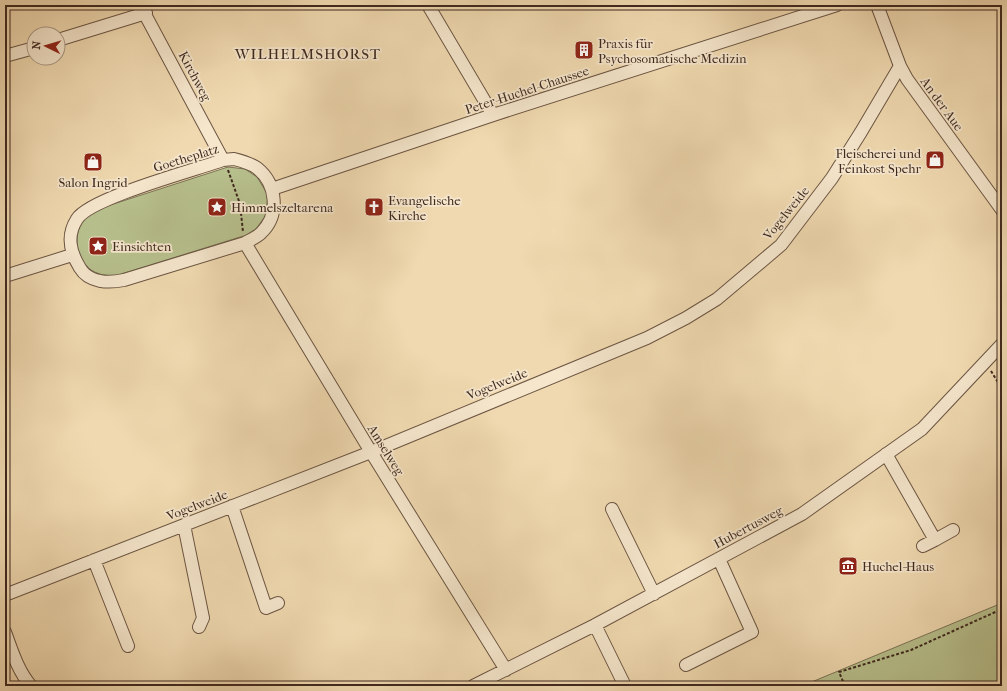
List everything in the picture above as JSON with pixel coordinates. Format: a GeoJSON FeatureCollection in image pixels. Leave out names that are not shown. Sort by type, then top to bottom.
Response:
{"type":"FeatureCollection","features":[{"type":"Feature","properties":{"kind":"street"},"geometry":{"type":"LineString","coordinates":[[428,5],[493,115]]}},
{"type":"Feature","properties":{"kind":"street","name":"Peter-Huchel-Chaussee"},"geometry":{"type":"LineString","coordinates":[[272,189],[493,115],[837,5]]}},
{"type":"Feature","properties":{"kind":"street","name":"An der Aue"},"geometry":{"type":"LineString","coordinates":[[876,5],[900,66],[907,79],[1002,210]]}},
{"type":"Feature","properties":{"kind":"street"},"geometry":{"type":"LineString","coordinates":[[66,37],[143,9]]}},
{"type":"Feature","properties":{"kind":"street","name":"Kirchweg"},"geometry":{"type":"LineString","coordinates":[[143,9],[223,160]]}},
{"type":"Feature","properties":{"kind":"street"},"geometry":{"type":"LineString","coordinates":[[5,56],[26,50]]}},
{"type":"Feature","properties":{"kind":"street","name":"Vogelweide"},"geometry":{"type":"LineString","coordinates":[[5,595],[370,452],[647,338],[686,318],[717,299],[781,245],[832,178],[862,132],[900,66]]}},
{"type":"Feature","properties":{"kind":"street","name":"Goetheplatz"},"geometry":{"type":"LineString","coordinates":[[234,159],[246,162],[256,167],[266,177],[272,189],[273,207],[268,225],[260,234],[245,243],[183,263],[111,283],[97,280],[81,270],[72,255],[70,236],[77,219],[89,207],[112,197],[223,160],[234,159]]}},
{"type":"Feature","properties":{"kind":"street","name":"Amselweg"},"geometry":{"type":"LineString","coordinates":[[245,243],[370,452],[506,670]]}},
{"type":"Feature","properties":{"kind":"street"},"geometry":{"type":"LineString","coordinates":[[5,276],[72,255]]}},
{"type":"Feature","properties":{"kind":"street","name":"Hubertusweg"},"geometry":{"type":"LineString","coordinates":[[478,685],[654,594],[802,514],[922,429],[1002,344]]}},
{"type":"Feature","properties":{"kind":"street"},"geometry":{"type":"LineString","coordinates":[[886,454],[935,540]]}},
{"type":"Feature","properties":{"kind":"street"},"geometry":{"type":"LineString","coordinates":[[232,506],[266,608],[278,603]]}},
{"type":"Feature","properties":{"kind":"street"},"geometry":{"type":"LineString","coordinates":[[612,509],[654,594]]}},
{"type":"Feature","properties":{"kind":"street"},"geometry":{"type":"LineString","coordinates":[[184,525],[203,618],[200,628]]}},
{"type":"Feature","properties":{"kind":"street"},"geometry":{"type":"LineString","coordinates":[[923,546],[953,530]]}},
{"type":"Feature","properties":{"kind":"street"},"geometry":{"type":"LineString","coordinates":[[686,665],[752,632],[719,559]]}},
{"type":"Feature","properties":{"kind":"street"},"geometry":{"type":"LineString","coordinates":[[94,560],[128,646]]}},
{"type":"Feature","properties":{"kind":"street"},"geometry":{"type":"LineString","coordinates":[[595,625],[625,686]]}},
{"type":"Feature","properties":{"kind":"street"},"geometry":{"type":"LineString","coordinates":[[5,632],[20,668],[31,686]]}},
{"type":"Feature","properties":{"kind":"path"},"geometry":{"type":"LineString","coordinates":[[223,160],[240,204],[245,243]]}},
{"type":"Feature","properties":{"kind":"path"},"geometry":{"type":"LineString","coordinates":[[986,362],[1002,389]]}},
{"type":"Feature","properties":{"kind":"path"},"geometry":{"type":"LineString","coordinates":[[845,686],[839,672],[911,650],[1002,609]]}},
{"type":"Feature","properties":{"kind":"green space"},"geometry":{"type":"Polygon","coordinates":[[[228,167],[245,169],[257,177],[268,195],[266,215],[253,233],[115,276],[104,275],[92,271],[81,259],[78,252],[77,243],[79,227],[86,217],[98,209],[228,167]]]}},
{"type":"Feature","properties":{"kind":"green space"},"geometry":{"type":"Polygon","coordinates":[[[1002,603],[1002,686],[802,686],[1002,603]]]}},
{"type":"Feature","properties":{"kind":"place","name":"Praxis für Psychosomatische Medizin"},"geometry":{"type":"Point","coordinates":[584,50]}},
{"type":"Feature","properties":{"kind":"place","name":"Fleischerei und Feinkost Spehr"},"geometry":{"type":"Point","coordinates":[935,160]}},
{"type":"Feature","properties":{"kind":"place","name":"Salon Ingrid"},"geometry":{"type":"Point","coordinates":[93,162]}},
{"type":"Feature","properties":{"kind":"place","name":"Himmelszeltarena"},"geometry":{"type":"Point","coordinates":[217,207]}},
{"type":"Feature","properties":{"kind":"place","name":"Evangelische Kirche"},"geometry":{"type":"Point","coordinates":[374,207]}},
{"type":"Feature","properties":{"kind":"place","name":"Einsichten"},"geometry":{"type":"Point","coordinates":[98,246]}},
{"type":"Feature","properties":{"kind":"place","name":"Huchel-Haus"},"geometry":{"type":"Point","coordinates":[848,566]}},
{"type":"Feature","properties":{"kind":"district","name":"WILHELMSHORST"},"geometry":{"type":"Point","coordinates":[308,54]}}]}
